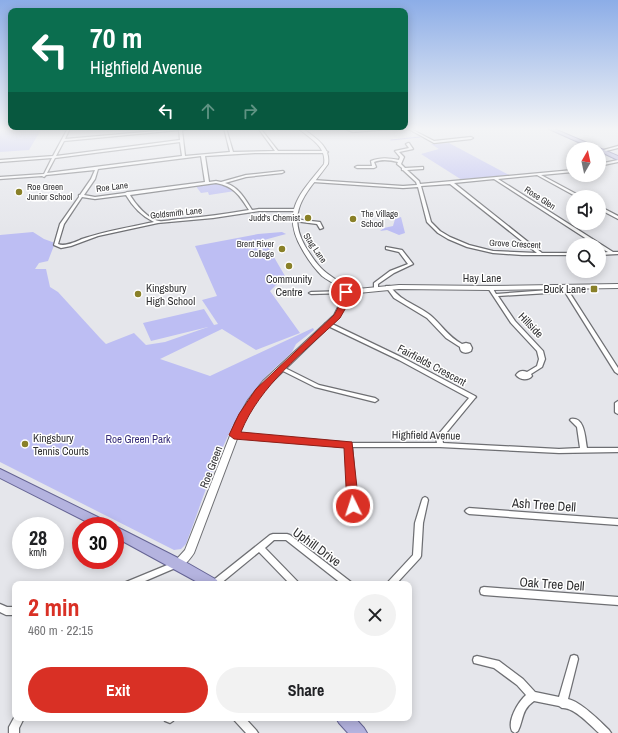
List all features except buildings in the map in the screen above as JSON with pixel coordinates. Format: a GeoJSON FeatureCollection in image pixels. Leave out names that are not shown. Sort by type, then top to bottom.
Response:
{"type":"FeatureCollection","features":[{"type":"Feature","properties":{"kind":"main road"},"geometry":{"type":"LineString","coordinates":[[0,473],[88,517]]}},
{"type":"Feature","properties":{"kind":"main road"},"geometry":{"type":"LineString","coordinates":[[124,536],[208,581]]}},
{"type":"Feature","properties":{"kind":"main road"},"geometry":{"type":"LineString","coordinates":[[347,721],[359,733]]}},
{"type":"Feature","properties":{"kind":"street"},"geometry":{"type":"LineString","coordinates":[[44,176],[51,162]]}},
{"type":"Feature","properties":{"kind":"street"},"geometry":{"type":"LineString","coordinates":[[0,178],[44,176],[142,162]]}},
{"type":"Feature","properties":{"kind":"street"},"geometry":{"type":"LineString","coordinates":[[203,162],[207,182]]}},
{"type":"Feature","properties":{"kind":"street","name":"Stag Lane"},"geometry":{"type":"LineString","coordinates":[[327,162],[298,201],[294,220],[296,234],[308,254],[321,271],[338,283],[346,292]]}},
{"type":"Feature","properties":{"kind":"street"},"geometry":{"type":"LineString","coordinates":[[357,167],[374,167],[373,162]]}},
{"type":"Feature","properties":{"kind":"street"},"geometry":{"type":"LineString","coordinates":[[400,162],[399,164],[403,169],[416,179],[418,186]]}},
{"type":"Feature","properties":{"kind":"street"},"geometry":{"type":"LineString","coordinates":[[80,196],[93,179],[96,168]]}},
{"type":"Feature","properties":{"kind":"street"},"geometry":{"type":"LineString","coordinates":[[403,169],[422,168]]}},
{"type":"Feature","properties":{"kind":"street","name":"Roe Lane"},"geometry":{"type":"LineString","coordinates":[[80,196],[95,198],[207,182],[223,182],[246,176],[282,172]]}},
{"type":"Feature","properties":{"kind":"street"},"geometry":{"type":"LineString","coordinates":[[313,181],[398,187],[566,172]]}},
{"type":"Feature","properties":{"kind":"street"},"geometry":{"type":"LineString","coordinates":[[537,174],[567,190]]}},
{"type":"Feature","properties":{"kind":"street","name":"Rose Glen"},"geometry":{"type":"LineString","coordinates":[[494,178],[588,238]]}},
{"type":"Feature","properties":{"kind":"street"},"geometry":{"type":"LineString","coordinates":[[223,182],[235,188],[252,211]]}},
{"type":"Feature","properties":{"kind":"street"},"geometry":{"type":"LineString","coordinates":[[450,182],[541,254]]}},
{"type":"Feature","properties":{"kind":"street","name":"Grove Crescent"},"geometry":{"type":"LineString","coordinates":[[418,186],[429,222],[439,232],[448,238],[468,246],[489,251],[566,254]]}},
{"type":"Feature","properties":{"kind":"street"},"geometry":{"type":"LineString","coordinates":[[127,193],[131,202],[140,212],[158,222]]}},
{"type":"Feature","properties":{"kind":"street","name":"Goldsmith Lane"},"geometry":{"type":"LineString","coordinates":[[80,196],[62,224],[56,245],[61,247],[97,234],[158,222],[213,217],[252,211],[295,210]]}},
{"type":"Feature","properties":{"kind":"street"},"geometry":{"type":"LineString","coordinates":[[606,211],[618,218]]}},
{"type":"Feature","properties":{"kind":"street"},"geometry":{"type":"LineString","coordinates":[[294,220],[320,223],[320,228]]}},
{"type":"Feature","properties":{"kind":"street"},"geometry":{"type":"LineString","coordinates":[[376,288],[376,284],[384,276],[411,264],[400,251],[387,248]]}},
{"type":"Feature","properties":{"kind":"street","name":"Rose Glen"},"geometry":{"type":"LineString","coordinates":[[606,250],[612,254]]}},
{"type":"Feature","properties":{"kind":"street"},"geometry":{"type":"LineString","coordinates":[[606,254],[618,253]]}},
{"type":"Feature","properties":{"kind":"street","name":"Hay Lane"},"geometry":{"type":"LineString","coordinates":[[346,292],[388,287],[565,289],[618,286]]}},
{"type":"Feature","properties":{"kind":"street"},"geometry":{"type":"LineString","coordinates":[[388,287],[393,294],[428,317],[448,338],[462,346]]}},
{"type":"Feature","properties":{"kind":"street","name":"Hillside"},"geometry":{"type":"LineString","coordinates":[[490,288],[513,322],[540,351],[542,359],[539,367],[527,374]]}},
{"type":"Feature","properties":{"kind":"street"},"geometry":{"type":"LineString","coordinates":[[495,295],[565,289],[618,372]]}},
{"type":"Feature","properties":{"kind":"street"},"geometry":{"type":"LineString","coordinates":[[311,293],[346,292]]}},
{"type":"Feature","properties":{"kind":"street","name":"Roe Green"},"geometry":{"type":"LineString","coordinates":[[178,564],[189,553],[234,435],[251,402],[281,368],[337,316],[344,304],[346,292]]}},
{"type":"Feature","properties":{"kind":"street","name":"Fairfields Crescent"},"geometry":{"type":"LineString","coordinates":[[328,324],[401,358],[473,398],[439,438],[440,445]]}},
{"type":"Feature","properties":{"kind":"street"},"geometry":{"type":"LineString","coordinates":[[281,368],[317,386],[375,400]]}},
{"type":"Feature","properties":{"kind":"street"},"geometry":{"type":"LineString","coordinates":[[618,403],[618,412]]}},
{"type":"Feature","properties":{"kind":"street"},"geometry":{"type":"LineString","coordinates":[[573,420],[580,426],[584,451]]}},
{"type":"Feature","properties":{"kind":"street","name":"Highfield Avenue"},"geometry":{"type":"LineString","coordinates":[[234,435],[349,445],[440,445],[584,451],[618,450]]}},
{"type":"Feature","properties":{"kind":"street"},"geometry":{"type":"LineString","coordinates":[[349,445],[353,506]]}},
{"type":"Feature","properties":{"kind":"street"},"geometry":{"type":"LineString","coordinates":[[394,581],[417,556],[419,523],[425,500]]}},
{"type":"Feature","properties":{"kind":"street","name":"Ash Tree Dell"},"geometry":{"type":"LineString","coordinates":[[469,511],[618,522]]}},
{"type":"Feature","properties":{"kind":"street","name":"Uphill Drive"},"geometry":{"type":"LineString","coordinates":[[217,581],[273,537],[287,537],[344,581]]}},
{"type":"Feature","properties":{"kind":"street"},"geometry":{"type":"LineString","coordinates":[[260,548],[292,581]]}},
{"type":"Feature","properties":{"kind":"street"},"geometry":{"type":"LineString","coordinates":[[136,581],[178,564]]}},
{"type":"Feature","properties":{"kind":"street","name":"Oak Tree Dell"},"geometry":{"type":"LineString","coordinates":[[484,591],[618,601]]}},
{"type":"Feature","properties":{"kind":"street"},"geometry":{"type":"LineString","coordinates":[[0,608],[6,611],[12,610]]}},
{"type":"Feature","properties":{"kind":"street"},"geometry":{"type":"LineString","coordinates":[[562,703],[574,658]]}},
{"type":"Feature","properties":{"kind":"street"},"geometry":{"type":"LineString","coordinates":[[477,660],[496,664],[520,682],[533,696],[571,704],[585,714],[606,733]]}},
{"type":"Feature","properties":{"kind":"street"},"geometry":{"type":"LineString","coordinates":[[515,728],[517,715],[526,700],[533,696]]}},
{"type":"Feature","properties":{"kind":"street"},"geometry":{"type":"LineString","coordinates":[[14,733],[14,727],[17,721]]}},
{"type":"Feature","properties":{"kind":"street"},"geometry":{"type":"LineString","coordinates":[[241,721],[253,733]]}},
{"type":"Feature","properties":{"kind":"green space"},"geometry":{"type":"Polygon","coordinates":[[[434,162],[485,162],[509,175],[462,180],[434,162]]]}},
{"type":"Feature","properties":{"kind":"green space"},"geometry":{"type":"Polygon","coordinates":[[[216,183],[227,185],[235,191],[209,195],[208,192],[201,193],[195,185],[216,183]]]}},
{"type":"Feature","properties":{"kind":"green space"},"geometry":{"type":"Polygon","coordinates":[[[401,217],[405,233],[399,235],[387,230],[380,231],[384,228],[393,226],[395,219],[401,217]]]}},
{"type":"Feature","properties":{"kind":"green space","name":"Roe Green Park"},"geometry":{"type":"Polygon","coordinates":[[[33,232],[44,239],[55,243],[48,261],[39,263],[35,269],[46,269],[50,287],[58,292],[106,344],[134,333],[146,345],[165,342],[208,327],[151,341],[143,323],[204,309],[214,325],[218,324],[202,300],[217,296],[195,246],[258,234],[282,232],[286,234],[264,240],[285,276],[270,291],[300,333],[256,350],[222,329],[160,359],[210,376],[313,328],[314,330],[296,344],[292,352],[264,379],[244,407],[224,444],[186,544],[181,549],[174,550],[124,525],[124,517],[109,517],[0,462],[0,235],[33,232]]]}},
{"type":"Feature","properties":{"kind":"place","name":"Roe Green Junior School"},"geometry":{"type":"Point","coordinates":[19,192]}},
{"type":"Feature","properties":{"kind":"place","name":"Judd's Chemist"},"geometry":{"type":"Point","coordinates":[308,218]}},
{"type":"Feature","properties":{"kind":"place","name":"The Village School"},"geometry":{"type":"Point","coordinates":[353,219]}},
{"type":"Feature","properties":{"kind":"place","name":"Brent River College"},"geometry":{"type":"Point","coordinates":[282,249]}},
{"type":"Feature","properties":{"kind":"place","name":"Community Centre"},"geometry":{"type":"Point","coordinates":[289,266]}},
{"type":"Feature","properties":{"kind":"place","name":"Buck Lane"},"geometry":{"type":"Point","coordinates":[594,289]}},
{"type":"Feature","properties":{"kind":"place","name":"Kingsbury High School"},"geometry":{"type":"Point","coordinates":[138,294]}},
{"type":"Feature","properties":{"kind":"place","name":"Kingsbury Tennis Courts"},"geometry":{"type":"Point","coordinates":[25,444]}},
{"type":"Feature","properties":{"kind":"route"},"geometry":{"type":"LineString","coordinates":[[346,292],[344,304],[337,316],[259,391],[244,414],[234,435],[349,445],[353,506]]}}]}
